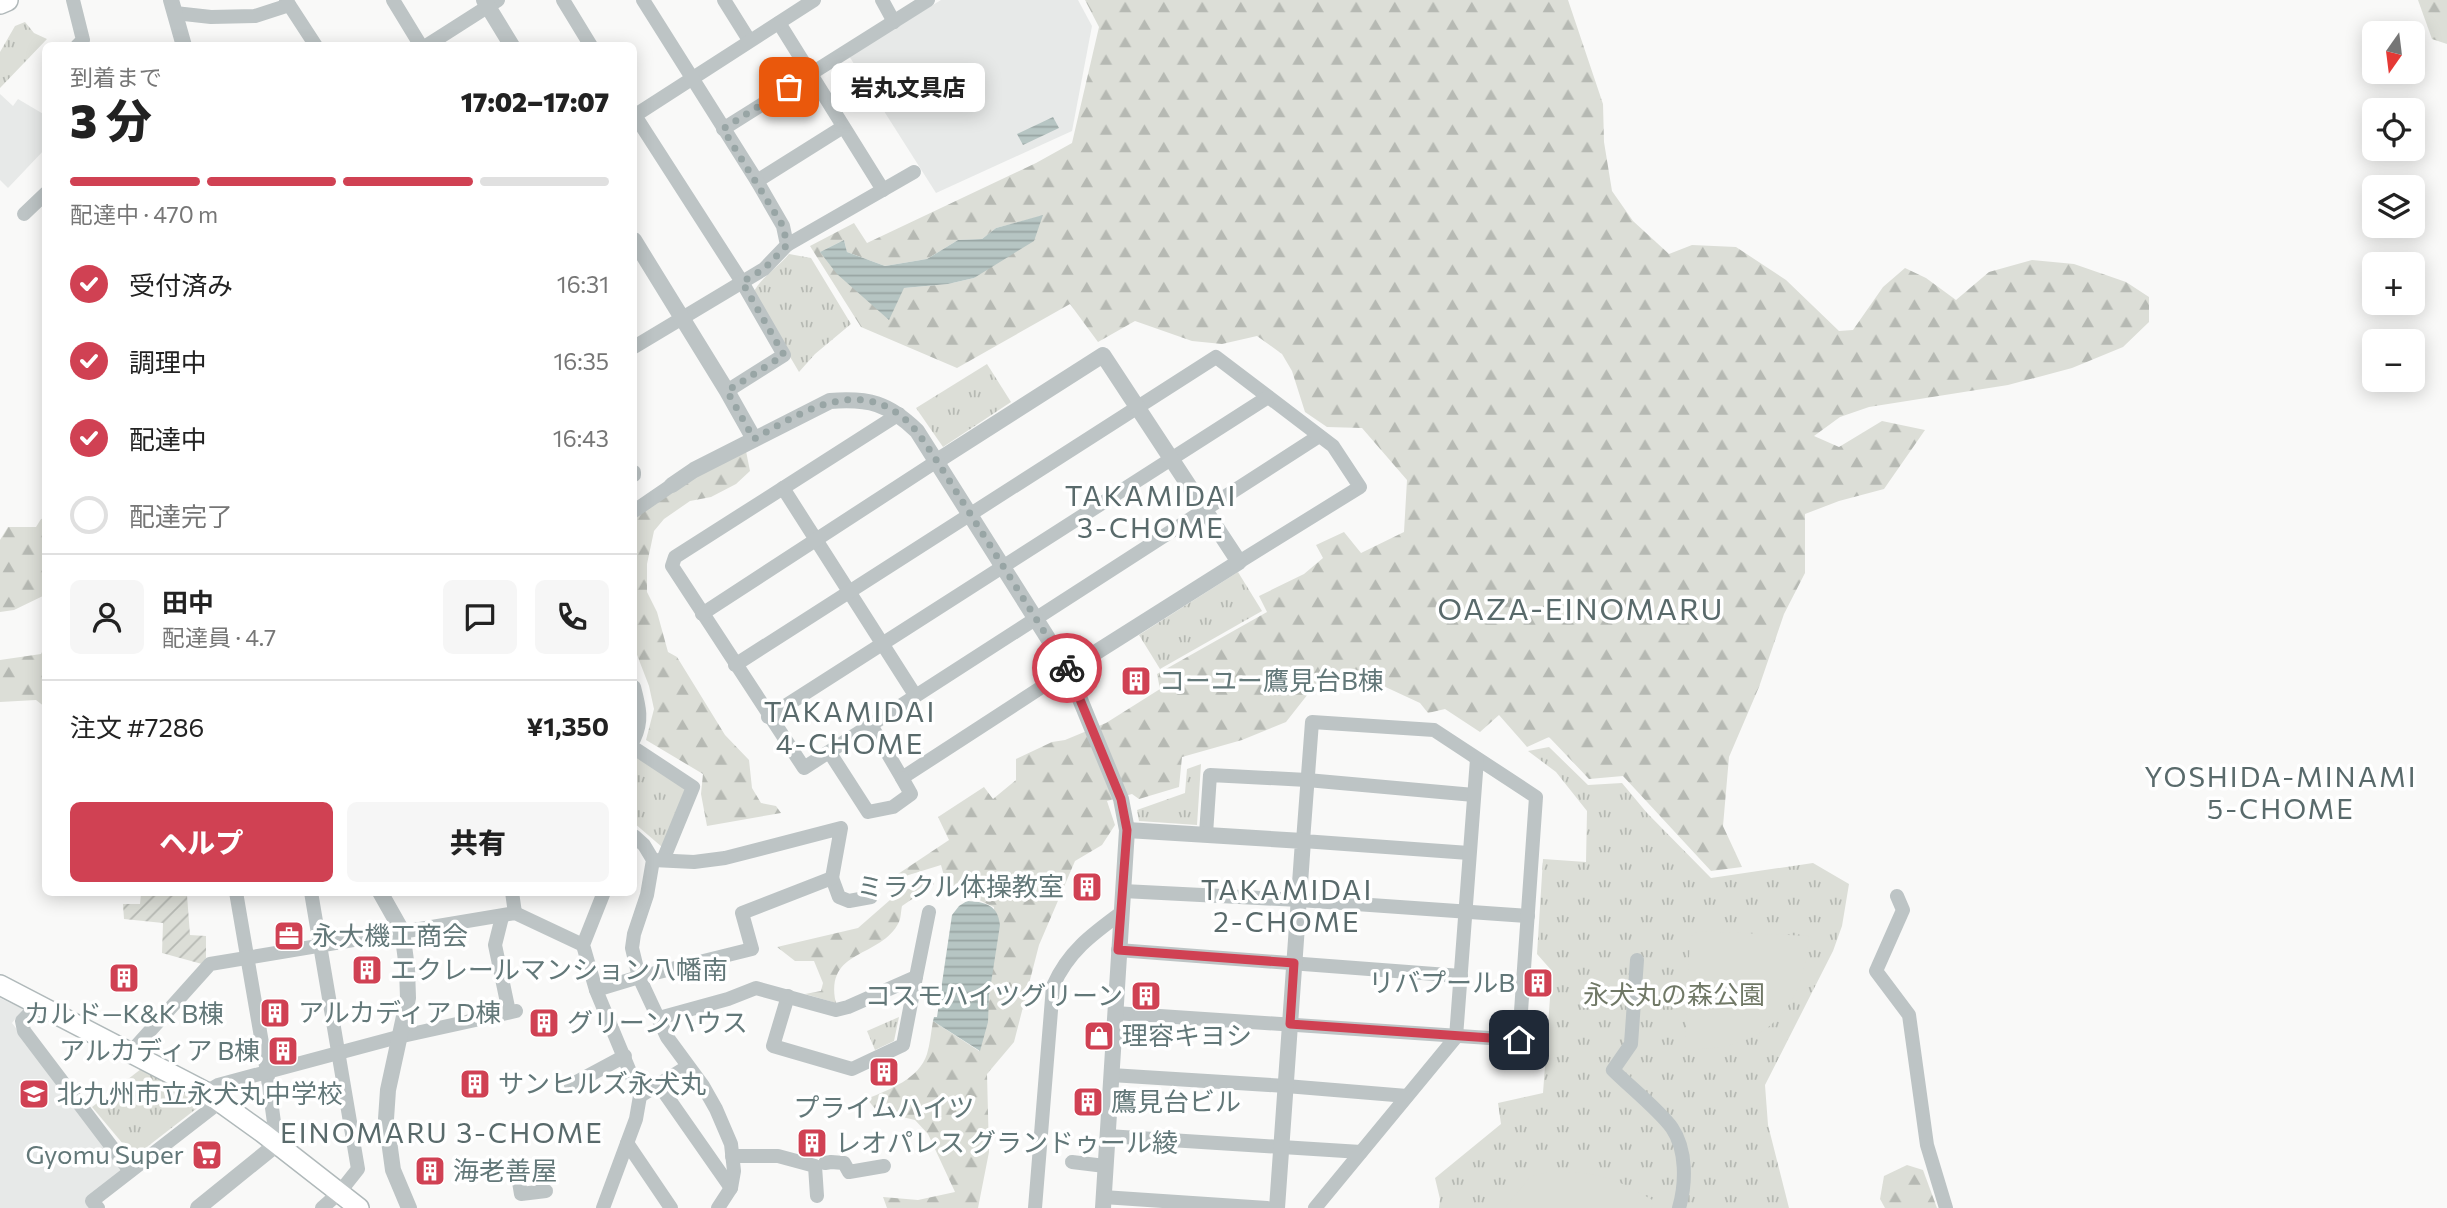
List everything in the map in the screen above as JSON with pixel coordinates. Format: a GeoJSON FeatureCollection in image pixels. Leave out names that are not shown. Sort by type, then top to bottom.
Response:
{"type":"FeatureCollection","features":[{"type":"Feature","properties":{"kind":"main road"},"geometry":{"type":"LineString","coordinates":[[0,3],[7,0]]}},
{"type":"Feature","properties":{"kind":"main road"},"geometry":{"type":"LineString","coordinates":[[0,985],[214,1096],[359,1208]]}},
{"type":"Feature","properties":{"kind":"street"},"geometry":{"type":"LineString","coordinates":[[73,0],[83,40],[81,42]]}},
{"type":"Feature","properties":{"kind":"street"},"geometry":{"type":"LineString","coordinates":[[393,0],[420,42]]}},
{"type":"Feature","properties":{"kind":"street"},"geometry":{"type":"LineString","coordinates":[[563,0],[589,42]]}},
{"type":"Feature","properties":{"kind":"street"},"geometry":{"type":"LineString","coordinates":[[643,0],[757,181],[783,226],[787,245]]}},
{"type":"Feature","properties":{"kind":"street"},"geometry":{"type":"LineString","coordinates":[[724,0],[749,40]]}},
{"type":"Feature","properties":{"kind":"street"},"geometry":{"type":"LineString","coordinates":[[882,0],[894,22]]}},
{"type":"Feature","properties":{"kind":"street"},"geometry":{"type":"LineString","coordinates":[[723,129],[928,0]]}},
{"type":"Feature","properties":{"kind":"street"},"geometry":{"type":"LineString","coordinates":[[429,42],[490,2],[510,42]]}},
{"type":"Feature","properties":{"kind":"street"},"geometry":{"type":"LineString","coordinates":[[637,113],[691,76],[779,23],[807,2]]}},
{"type":"Feature","properties":{"kind":"street"},"geometry":{"type":"LineString","coordinates":[[173,6],[211,17],[255,16],[288,3],[313,42]]}},
{"type":"Feature","properties":{"kind":"street"},"geometry":{"type":"LineString","coordinates":[[173,6],[183,42]]}},
{"type":"Feature","properties":{"kind":"street"},"geometry":{"type":"LineString","coordinates":[[779,23],[883,190]]}},
{"type":"Feature","properties":{"kind":"street"},"geometry":{"type":"LineString","coordinates":[[637,120],[742,282],[784,355],[727,391]]}},
{"type":"Feature","properties":{"kind":"street"},"geometry":{"type":"LineString","coordinates":[[757,181],[843,127]]}},
{"type":"Feature","properties":{"kind":"street"},"geometry":{"type":"LineString","coordinates":[[637,346],[764,269],[787,245],[914,172]]}},
{"type":"Feature","properties":{"kind":"street"},"geometry":{"type":"LineString","coordinates":[[24,214],[42,197]]}},
{"type":"Feature","properties":{"kind":"street"},"geometry":{"type":"LineString","coordinates":[[637,245],[754,439]]}},
{"type":"Feature","properties":{"kind":"street"},"geometry":{"type":"LineString","coordinates":[[702,614],[1103,355],[1239,562]]}},
{"type":"Feature","properties":{"kind":"street"},"geometry":{"type":"LineString","coordinates":[[734,665],[1216,358],[1334,446],[1360,488],[1068,670],[902,778]]}},
{"type":"Feature","properties":{"kind":"street"},"geometry":{"type":"LineString","coordinates":[[768,717],[1268,397]]}},
{"type":"Feature","properties":{"kind":"street"},"geometry":{"type":"LineString","coordinates":[[637,509],[694,470],[830,401],[854,399],[875,402],[899,414],[917,431],[1068,670],[1121,799],[1127,830],[1103,1202],[1267,1208]]}},
{"type":"Feature","properties":{"kind":"street"},"geometry":{"type":"LineString","coordinates":[[899,414],[676,556],[672,566],[734,665],[804,768],[1319,436]]}},
{"type":"Feature","properties":{"kind":"street"},"geometry":{"type":"LineString","coordinates":[[783,488],[915,695]]}},
{"type":"Feature","properties":{"kind":"street"},"geometry":{"type":"LineString","coordinates":[[637,698],[640,709],[637,731]]}},
{"type":"Feature","properties":{"kind":"street"},"geometry":{"type":"LineString","coordinates":[[1115,1013],[1290,1024],[1456,1037],[1519,1040],[1536,797],[1434,730],[1311,722],[1294,963],[1290,1024],[1286,1086],[1277,1208]]}},
{"type":"Feature","properties":{"kind":"street"},"geometry":{"type":"LineString","coordinates":[[830,753],[868,812],[893,807],[911,794],[871,725]]}},
{"type":"Feature","properties":{"kind":"street"},"geometry":{"type":"LineString","coordinates":[[637,750],[693,787],[658,860],[632,948],[639,977],[667,1037],[716,1109],[731,1144],[734,1171],[731,1188],[718,1208]]}},
{"type":"Feature","properties":{"kind":"street"},"geometry":{"type":"LineString","coordinates":[[1315,1208],[1456,1037],[1477,760]]}},
{"type":"Feature","properties":{"kind":"street"},"geometry":{"type":"LineString","coordinates":[[1206,834],[1210,775],[1307,780],[1474,795]]}},
{"type":"Feature","properties":{"kind":"street"},"geometry":{"type":"LineString","coordinates":[[637,839],[658,860],[694,862],[725,858],[841,828],[832,878],[839,897],[849,901],[871,897]]}},
{"type":"Feature","properties":{"kind":"street"},"geometry":{"type":"LineString","coordinates":[[1127,830],[1469,853]]}},
{"type":"Feature","properties":{"kind":"street"},"geometry":{"type":"LineString","coordinates":[[596,990],[752,949],[742,913],[832,878]]}},
{"type":"Feature","properties":{"kind":"street"},"geometry":{"type":"LineString","coordinates":[[1123,891],[1528,916]]}},
{"type":"Feature","properties":{"kind":"street"},"geometry":{"type":"LineString","coordinates":[[198,1208],[276,1144],[267,1072],[237,896]]}},
{"type":"Feature","properties":{"kind":"street"},"geometry":{"type":"LineString","coordinates":[[313,896],[358,1169],[339,1193],[322,1208]]}},
{"type":"Feature","properties":{"kind":"street"},"geometry":{"type":"LineString","coordinates":[[382,896],[402,931],[407,968],[408,998],[388,1090],[386,1119],[393,1170],[409,1208]]}},
{"type":"Feature","properties":{"kind":"street"},"geometry":{"type":"LineString","coordinates":[[98,1208],[92,1201],[214,1096],[218,1086],[398,1037],[513,1012],[495,945],[508,915],[511,896]]}},
{"type":"Feature","properties":{"kind":"street"},"geometry":{"type":"LineString","coordinates":[[602,896],[583,945],[596,990],[640,1096],[636,1119],[603,1208]]}},
{"type":"Feature","properties":{"kind":"street"},"geometry":{"type":"LineString","coordinates":[[1897,896],[1903,910],[1876,971],[1909,1015],[1927,1145],[1946,1208]]}},
{"type":"Feature","properties":{"kind":"street"},"geometry":{"type":"LineString","coordinates":[[788,996],[773,1046],[852,1069],[902,1045],[929,912]]}},
{"type":"Feature","properties":{"kind":"street"},"geometry":{"type":"LineString","coordinates":[[1035,1208],[1053,986],[1062,967],[1079,946],[1121,913]]}},
{"type":"Feature","properties":{"kind":"street"},"geometry":{"type":"LineString","coordinates":[[131,1052],[210,964],[508,915],[583,945]]}},
{"type":"Feature","properties":{"kind":"street"},"geometry":{"type":"LineString","coordinates":[[1118,950],[1461,976]]}},
{"type":"Feature","properties":{"kind":"street"},"geometry":{"type":"LineString","coordinates":[[1637,960],[1631,1044],[1613,1070],[1675,1134],[1684,1170],[1679,1208]]}},
{"type":"Feature","properties":{"kind":"street"},"geometry":{"type":"LineString","coordinates":[[659,1018],[728,999],[756,988],[836,1010],[916,977]]}},
{"type":"Feature","properties":{"kind":"street"},"geometry":{"type":"LineString","coordinates":[[37,1005],[22,1021],[24,1031],[130,1171]]}},
{"type":"Feature","properties":{"kind":"street"},"geometry":{"type":"LineString","coordinates":[[571,1085],[625,1056]]}},
{"type":"Feature","properties":{"kind":"street"},"geometry":{"type":"LineString","coordinates":[[640,1096],[687,1067]]}},
{"type":"Feature","properties":{"kind":"street"},"geometry":{"type":"LineString","coordinates":[[1111,1076],[1407,1096]]}},
{"type":"Feature","properties":{"kind":"street"},"geometry":{"type":"LineString","coordinates":[[659,1085],[731,1188]]}},
{"type":"Feature","properties":{"kind":"street"},"geometry":{"type":"LineString","coordinates":[[1107,1136],[1361,1152]]}},
{"type":"Feature","properties":{"kind":"street"},"geometry":{"type":"LineString","coordinates":[[627,1143],[671,1208]]}},
{"type":"Feature","properties":{"kind":"street"},"geometry":{"type":"LineString","coordinates":[[732,1156],[778,1156],[815,1166],[817,1196]]}},
{"type":"Feature","properties":{"kind":"street"},"geometry":{"type":"LineString","coordinates":[[1072,1162],[1105,1166]]}},
{"type":"Feature","properties":{"kind":"street"},"geometry":{"type":"LineString","coordinates":[[825,1163],[844,1163],[849,1172],[884,1166]]}},
{"type":"Feature","properties":{"kind":"street"},"geometry":{"type":"LineString","coordinates":[[517,1176],[521,1194],[546,1191]]}},
{"type":"Feature","properties":{"kind":"shaded area"},"geometry":{"type":"Polygon","coordinates":[[[941,0],[1078,0],[1092,26],[1072,131],[936,193],[849,56],[941,0]]]}},
{"type":"Feature","properties":{"kind":"shaded area"},"geometry":{"type":"Polygon","coordinates":[[[0,94],[13,106],[18,99],[42,113],[42,152],[8,188],[0,180],[0,94]]]}},
{"type":"Feature","properties":{"kind":"shaded area"},"geometry":{"type":"Polygon","coordinates":[[[1053,117],[1059,128],[1023,145],[1017,134],[1053,117]]]}},
{"type":"Feature","properties":{"kind":"shaded area"},"geometry":{"type":"Polygon","coordinates":[[[1043,215],[1034,241],[974,278],[948,284],[904,288],[889,320],[837,274],[820,252],[844,240],[847,252],[885,266],[927,259],[958,240],[982,239],[996,228],[1043,215]]]}},
{"type":"Feature","properties":{"kind":"shaded area"},"geometry":{"type":"Polygon","coordinates":[[[967,901],[990,906],[997,913],[1000,925],[989,996],[988,1022],[980,1051],[933,1021],[934,1017],[937,1017],[952,915],[967,901]]]}},
{"type":"Feature","properties":{"kind":"shaded area","name":"北九州市立永犬丸中学校"},"geometry":{"type":"Polygon","coordinates":[[[0,998],[23,1009],[12,1023],[123,1166],[122,1172],[85,1199],[91,1208],[0,1208],[0,998]]]}},
{"type":"Feature","properties":{"kind":"green space"},"geometry":{"type":"Polygon","coordinates":[[[1085,0],[1568,0],[1603,104],[1604,142],[1612,191],[1633,221],[1669,254],[1692,245],[1736,247],[1786,280],[1839,331],[1853,330],[1883,287],[1905,268],[1926,278],[1956,300],[1989,272],[2032,260],[2074,264],[2126,282],[2149,297],[2149,322],[2123,347],[2072,368],[2008,385],[1869,407],[1840,417],[1814,436],[1839,447],[1882,421],[1925,430],[1884,489],[1839,501],[1805,514],[1805,573],[1784,614],[1759,687],[1729,757],[1723,826],[1742,867],[1711,871],[1623,776],[1589,779],[1549,737],[1527,747],[1499,715],[1480,732],[1445,709],[1428,713],[1420,703],[1379,684],[1346,686],[1308,694],[1286,722],[1242,740],[1182,757],[1179,787],[1139,799],[1132,794],[1107,801],[1115,825],[1102,845],[1075,861],[1039,945],[1014,1042],[987,1074],[989,1152],[978,1208],[887,1208],[883,1197],[918,1200],[955,1192],[928,1134],[915,1120],[877,1111],[867,1099],[911,1077],[923,1063],[933,1021],[979,1051],[989,997],[994,907],[946,883],[941,865],[886,882],[949,840],[938,817],[984,787],[993,799],[1016,780],[1016,759],[1052,742],[1065,740],[1106,723],[1160,689],[1157,674],[1267,612],[1259,596],[1304,574],[1323,558],[1316,545],[1344,532],[1361,553],[1404,532],[1407,480],[1362,428],[1327,427],[1305,412],[1292,371],[1282,354],[1257,336],[1222,344],[1192,341],[1135,321],[1098,342],[1070,304],[957,368],[861,327],[810,246],[854,223],[867,243],[1036,163],[1072,143],[1099,27],[1085,0]],[[1042,216],[996,228],[982,239],[958,240],[927,259],[885,266],[847,252],[844,240],[820,252],[904,288],[948,284],[974,278],[1042,216]]]}},
{"type":"Feature","properties":{"kind":"green space"},"geometry":{"type":"Polygon","coordinates":[[[2418,0],[2447,0],[2447,44],[2432,39],[2418,0]]]}},
{"type":"Feature","properties":{"kind":"green space"},"geometry":{"type":"Polygon","coordinates":[[[25,22],[34,33],[47,39],[0,88],[0,52],[15,26],[25,22]]]}},
{"type":"Feature","properties":{"kind":"green space"},"geometry":{"type":"Polygon","coordinates":[[[789,254],[811,258],[851,324],[815,354],[799,372],[753,294],[760,283],[789,254]]]}},
{"type":"Feature","properties":{"kind":"green space"},"geometry":{"type":"Polygon","coordinates":[[[987,364],[1011,402],[943,447],[916,408],[987,364]]]}},
{"type":"Feature","properties":{"kind":"green space"},"geometry":{"type":"Polygon","coordinates":[[[746,451],[750,471],[736,484],[711,497],[690,501],[664,519],[654,531],[647,564],[647,592],[657,612],[668,652],[677,657],[725,735],[749,760],[752,788],[761,803],[776,806],[781,813],[707,826],[701,794],[703,774],[646,740],[654,709],[649,686],[637,655],[637,516],[682,484],[746,451]]]}},
{"type":"Feature","properties":{"kind":"green space"},"geometry":{"type":"Polygon","coordinates":[[[41,519],[42,596],[14,610],[0,612],[0,540],[8,527],[36,527],[41,519]]]}},
{"type":"Feature","properties":{"kind":"green space"},"geometry":{"type":"Polygon","coordinates":[[[1238,572],[1262,611],[1160,669],[1139,635],[1238,572]]]}},
{"type":"Feature","properties":{"kind":"green space"},"geometry":{"type":"Polygon","coordinates":[[[42,652],[42,705],[36,700],[0,702],[0,660],[42,652]]]}},
{"type":"Feature","properties":{"kind":"green space","name":"永犬丸の森公園"},"geometry":{"type":"Polygon","coordinates":[[[1549,747],[1588,785],[1622,783],[1647,813],[1711,878],[1813,863],[1849,884],[1842,926],[1833,951],[1765,1085],[1768,1125],[1789,1208],[1439,1208],[1440,1199],[1435,1178],[1501,1124],[1498,1103],[1543,1093],[1552,971],[1537,954],[1543,859],[1586,862],[1587,811],[1556,772],[1528,751],[1549,747]]]}},
{"type":"Feature","properties":{"kind":"green space"},"geometry":{"type":"Polygon","coordinates":[[[637,757],[686,787],[662,847],[637,826],[637,757]]]}},
{"type":"Feature","properties":{"kind":"green space"},"geometry":{"type":"Polygon","coordinates":[[[1201,764],[1197,825],[1139,821],[1137,810],[1185,793],[1187,769],[1201,764]]]}},
{"type":"Feature","properties":{"kind":"green space"},"geometry":{"type":"Polygon","coordinates":[[[933,879],[934,884],[902,906],[899,922],[891,934],[846,963],[838,972],[835,985],[836,1003],[805,994],[821,991],[823,983],[814,961],[795,961],[777,947],[858,928],[898,893],[933,879]]]}},
{"type":"Feature","properties":{"kind":"green space"},"geometry":{"type":"Polygon","coordinates":[[[141,896],[187,896],[190,935],[206,936],[206,958],[202,964],[162,953],[163,923],[124,919],[123,904],[140,904],[141,896]]]}},
{"type":"Feature","properties":{"kind":"green space"},"geometry":{"type":"Polygon","coordinates":[[[1698,931],[1809,936],[1805,963],[1788,1006],[1774,1022],[1757,1035],[1712,1048],[1685,1049],[1690,937],[1698,931]]]}},
{"type":"Feature","properties":{"kind":"green space"},"geometry":{"type":"Polygon","coordinates":[[[899,1017],[894,1041],[875,1050],[867,1031],[899,1017]]]}},
{"type":"Feature","properties":{"kind":"green space"},"geometry":{"type":"Polygon","coordinates":[[[141,1069],[205,1102],[134,1157],[92,1107],[141,1069]]]}},
{"type":"Feature","properties":{"kind":"green space"},"geometry":{"type":"Polygon","coordinates":[[[1907,1165],[1923,1170],[1937,1208],[1885,1208],[1880,1199],[1884,1176],[1907,1165]]]}},
{"type":"Feature","properties":{"kind":"green space"},"geometry":{"type":"Polygon","coordinates":[[[1547,1172],[1603,1177],[1654,1201],[1651,1208],[1505,1208],[1530,1177],[1547,1172]]]}},
{"type":"Feature","properties":{"kind":"way so far"},"geometry":{"type":"LineString","coordinates":[[789,87],[723,129],[783,226],[787,245],[764,269],[742,282],[784,355],[727,391],[754,439],[830,401],[854,399],[875,402],[899,414],[917,431],[937,461],[1067,668]]}},
{"type":"Feature","properties":{"kind":"place","name":"岩丸文具店"},"geometry":{"type":"Point","coordinates":[789,87]}},
{"type":"Feature","properties":{"kind":"place","name":"コーユー鷹見台B棟"},"geometry":{"type":"Point","coordinates":[1136,681]}},
{"type":"Feature","properties":{"kind":"place","name":"ミラクル体操教室"},"geometry":{"type":"Point","coordinates":[1087,887]}},
{"type":"Feature","properties":{"kind":"place","name":"永大機工商会"},"geometry":{"type":"Point","coordinates":[289,936]}},
{"type":"Feature","properties":{"kind":"place","name":"エクレールマンション八幡南"},"geometry":{"type":"Point","coordinates":[367,970]}},
{"type":"Feature","properties":{"kind":"place","name":"カルド―K&K B棟"},"geometry":{"type":"Point","coordinates":[124,978]}},
{"type":"Feature","properties":{"kind":"place","name":"リバプールB"},"geometry":{"type":"Point","coordinates":[1538,983]}},
{"type":"Feature","properties":{"kind":"place","name":"コスモハイツグリーン"},"geometry":{"type":"Point","coordinates":[1146,996]}},
{"type":"Feature","properties":{"kind":"place","name":"アルカディア D棟"},"geometry":{"type":"Point","coordinates":[275,1013]}},
{"type":"Feature","properties":{"kind":"place","name":"グリーンハウス"},"geometry":{"type":"Point","coordinates":[544,1023]}},
{"type":"Feature","properties":{"kind":"place","name":"理容キヨシ"},"geometry":{"type":"Point","coordinates":[1099,1036]}},
{"type":"Feature","properties":{"kind":"place","name":"アルカディア B棟"},"geometry":{"type":"Point","coordinates":[283,1051]}},
{"type":"Feature","properties":{"kind":"place","name":"プライムハイツ"},"geometry":{"type":"Point","coordinates":[884,1072]}},
{"type":"Feature","properties":{"kind":"place","name":"サンヒルズ永犬丸"},"geometry":{"type":"Point","coordinates":[475,1084]}},
{"type":"Feature","properties":{"kind":"place","name":"北九州市立永犬丸中学校"},"geometry":{"type":"Point","coordinates":[34,1094]}},
{"type":"Feature","properties":{"kind":"place","name":"鷹見台ビル"},"geometry":{"type":"Point","coordinates":[1088,1102]}},
{"type":"Feature","properties":{"kind":"place","name":"レオパレス グランドゥール綾"},"geometry":{"type":"Point","coordinates":[812,1143]}},
{"type":"Feature","properties":{"kind":"place","name":"Gyomu Super"},"geometry":{"type":"Point","coordinates":[207,1155]}},
{"type":"Feature","properties":{"kind":"place","name":"海老善屋"},"geometry":{"type":"Point","coordinates":[430,1171]}},
{"type":"Feature","properties":{"kind":"district","name":"TAKAMIDAI 3-CHOME"},"geometry":{"type":"Point","coordinates":[1151,512]}},
{"type":"Feature","properties":{"kind":"district","name":"OAZA-EINOMARU"},"geometry":{"type":"Point","coordinates":[1581,610]}},
{"type":"Feature","properties":{"kind":"district","name":"TAKAMIDAI 4-CHOME"},"geometry":{"type":"Point","coordinates":[850,728]}},
{"type":"Feature","properties":{"kind":"district","name":"YOSHIDA-MINAMI 5-CHOME"},"geometry":{"type":"Point","coordinates":[2281,793]}},
{"type":"Feature","properties":{"kind":"district","name":"TAKAMIDAI 2-CHOME"},"geometry":{"type":"Point","coordinates":[1287,906]}},
{"type":"Feature","properties":{"kind":"district","name":"EINOMARU 3-CHOME"},"geometry":{"type":"Point","coordinates":[442,1133]}},
{"type":"Feature","properties":{"kind":"route"},"geometry":{"type":"LineString","coordinates":[[1067,668],[1121,799],[1127,830],[1118,950],[1294,963],[1290,1024],[1519,1040]]}}]}
